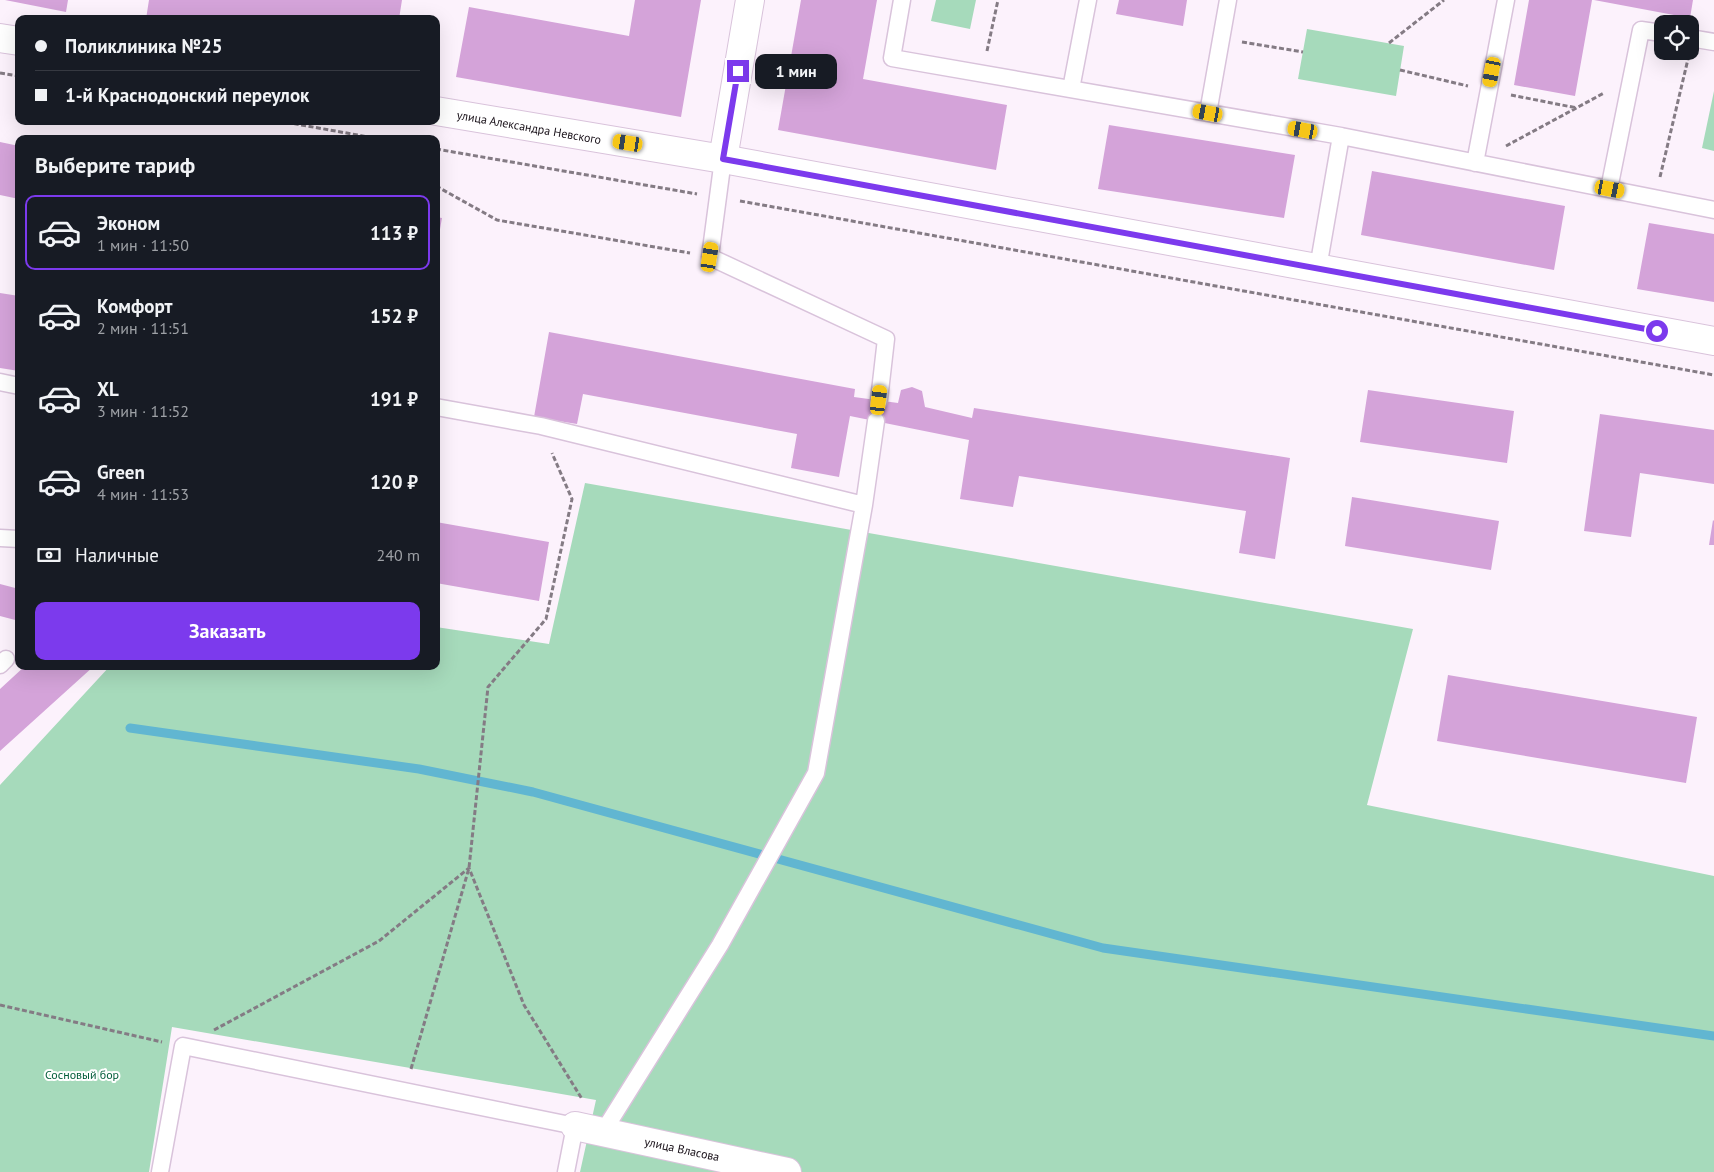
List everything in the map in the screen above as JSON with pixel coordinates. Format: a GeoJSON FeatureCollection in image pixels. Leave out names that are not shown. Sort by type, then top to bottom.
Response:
{"type":"FeatureCollection","features":[{"type":"Feature","properties":{"kind":"street"},"geometry":{"type":"LineString","coordinates":[[723,159],[750,0]]}},
{"type":"Feature","properties":{"kind":"street"},"geometry":{"type":"LineString","coordinates":[[0,38],[15,40]]}},
{"type":"Feature","properties":{"kind":"street","name":"улица Александра Невского"},"geometry":{"type":"LineString","coordinates":[[440,112],[723,159],[1714,341]]}},
{"type":"Feature","properties":{"kind":"street","name":"улица Власова"},"geometry":{"type":"LineString","coordinates":[[576,1126],[788,1172]]}},
{"type":"Feature","properties":{"kind":"lane"},"geometry":{"type":"LineString","coordinates":[[902,0],[892,58],[1340,136],[1714,210]]}},
{"type":"Feature","properties":{"kind":"lane"},"geometry":{"type":"LineString","coordinates":[[1071,89],[1088,0]]}},
{"type":"Feature","properties":{"kind":"lane"},"geometry":{"type":"LineString","coordinates":[[1208,113],[1228,0]]}},
{"type":"Feature","properties":{"kind":"lane"},"geometry":{"type":"LineString","coordinates":[[1475,163],[1506,0]]}},
{"type":"Feature","properties":{"kind":"lane"},"geometry":{"type":"LineString","coordinates":[[1610,189],[1641,30],[1654,32]]}},
{"type":"Feature","properties":{"kind":"lane"},"geometry":{"type":"LineString","coordinates":[[1699,40],[1714,42]]}},
{"type":"Feature","properties":{"kind":"lane"},"geometry":{"type":"LineString","coordinates":[[1318,268],[1340,136]]}},
{"type":"Feature","properties":{"kind":"lane"},"geometry":{"type":"LineString","coordinates":[[723,159],[710,257],[886,339],[879,400]]}},
{"type":"Feature","properties":{"kind":"lane"},"geometry":{"type":"LineString","coordinates":[[0,382],[15,385]]}},
{"type":"Feature","properties":{"kind":"lane"},"geometry":{"type":"LineString","coordinates":[[440,408],[541,426],[864,505]]}},
{"type":"Feature","properties":{"kind":"lane"},"geometry":{"type":"LineString","coordinates":[[603,1132],[720,945],[816,773],[864,505],[876,421]]}},
{"type":"Feature","properties":{"kind":"lane"},"geometry":{"type":"LineString","coordinates":[[0,538],[15,539]]}},
{"type":"Feature","properties":{"kind":"lane"},"geometry":{"type":"LineString","coordinates":[[160,1172],[183,1046],[576,1126],[566,1172]]}},
{"type":"Feature","properties":{"kind":"path"},"geometry":{"type":"LineString","coordinates":[[982,74],[998,0]]}},
{"type":"Feature","properties":{"kind":"path"},"geometry":{"type":"LineString","coordinates":[[1389,44],[1444,0]]}},
{"type":"Feature","properties":{"kind":"path"},"geometry":{"type":"LineString","coordinates":[[1221,39],[1303,52]]}},
{"type":"Feature","properties":{"kind":"path"},"geometry":{"type":"LineString","coordinates":[[1655,198],[1688,60]]}},
{"type":"Feature","properties":{"kind":"path"},"geometry":{"type":"LineString","coordinates":[[1400,70],[1577,108]]}},
{"type":"Feature","properties":{"kind":"path"},"geometry":{"type":"LineString","coordinates":[[0,73],[15,75]]}},
{"type":"Feature","properties":{"kind":"path"},"geometry":{"type":"LineString","coordinates":[[1475,163],[1632,78]]}},
{"type":"Feature","properties":{"kind":"path"},"geometry":{"type":"LineString","coordinates":[[301,125],[358,135]]}},
{"type":"Feature","properties":{"kind":"path"},"geometry":{"type":"LineString","coordinates":[[440,149],[1714,374]]}},
{"type":"Feature","properties":{"kind":"path"},"geometry":{"type":"LineString","coordinates":[[440,188],[497,220],[710,257]]}},
{"type":"Feature","properties":{"kind":"path"},"geometry":{"type":"LineString","coordinates":[[405,1091],[469,868],[488,686],[546,619],[572,499],[541,426]]}},
{"type":"Feature","properties":{"kind":"path"},"geometry":{"type":"LineString","coordinates":[[469,868],[524,1005],[603,1132]]}},
{"type":"Feature","properties":{"kind":"path"},"geometry":{"type":"LineString","coordinates":[[0,1005],[183,1046],[379,940],[469,868]]}},
{"type":"Feature","properties":{"kind":"green space"},"geometry":{"type":"Polygon","coordinates":[[[936,0],[976,0],[970,29],[931,21],[936,0]]]}},
{"type":"Feature","properties":{"kind":"green space"},"geometry":{"type":"Polygon","coordinates":[[[1307,29],[1404,46],[1396,96],[1298,79],[1307,29]]]}},
{"type":"Feature","properties":{"kind":"green space"},"geometry":{"type":"Polygon","coordinates":[[[1714,91],[1714,151],[1702,148],[1714,91]]]}},
{"type":"Feature","properties":{"kind":"green space","name":"Сосновый бор"},"geometry":{"type":"Polygon","coordinates":[[[585,483],[1413,629],[1367,805],[1714,876],[1714,1172],[580,1172],[596,1100],[172,1027],[149,1172],[0,1172],[0,785],[106,670],[440,670],[440,628],[549,644],[585,483]]]}},
{"type":"Feature","properties":{"kind":"building"},"geometry":{"type":"Polygon","coordinates":[[[5,0],[68,0],[66,12],[5,0]]]}},
{"type":"Feature","properties":{"kind":"building"},"geometry":{"type":"Polygon","coordinates":[[[149,0],[402,0],[400,15],[147,15],[149,0]]]}},
{"type":"Feature","properties":{"kind":"building"},"geometry":{"type":"Polygon","coordinates":[[[635,0],[701,0],[681,117],[456,77],[469,7],[629,36],[635,0]]]}},
{"type":"Feature","properties":{"kind":"building"},"geometry":{"type":"Polygon","coordinates":[[[801,0],[877,0],[863,79],[1007,105],[996,170],[778,130],[801,0]]]}},
{"type":"Feature","properties":{"kind":"building"},"geometry":{"type":"Polygon","coordinates":[[[1119,0],[1187,0],[1183,26],[1116,14],[1119,0]]]}},
{"type":"Feature","properties":{"kind":"building"},"geometry":{"type":"Polygon","coordinates":[[[1529,0],[1592,0],[1575,96],[1514,85],[1529,0]]]}},
{"type":"Feature","properties":{"kind":"building"},"geometry":{"type":"Polygon","coordinates":[[[1594,0],[1693,0],[1690,15],[1674,15],[1594,0]]]}},
{"type":"Feature","properties":{"kind":"building"},"geometry":{"type":"Polygon","coordinates":[[[1109,125],[1295,155],[1284,218],[1098,189],[1109,125]]]}},
{"type":"Feature","properties":{"kind":"building"},"geometry":{"type":"Polygon","coordinates":[[[0,142],[15,145],[15,198],[0,195],[0,142]]]}},
{"type":"Feature","properties":{"kind":"building"},"geometry":{"type":"Polygon","coordinates":[[[1372,171],[1565,206],[1554,270],[1361,235],[1372,171]]]}},
{"type":"Feature","properties":{"kind":"building"},"geometry":{"type":"Polygon","coordinates":[[[1649,223],[1714,234],[1714,302],[1637,289],[1649,223]]]}},
{"type":"Feature","properties":{"kind":"building"},"geometry":{"type":"Polygon","coordinates":[[[0,293],[15,295],[15,370],[0,368],[0,293]]]}},
{"type":"Feature","properties":{"kind":"building"},"geometry":{"type":"Polygon","coordinates":[[[549,332],[855,389],[854,397],[898,403],[901,390],[912,387],[922,391],[925,407],[972,418],[974,408],[1290,458],[1275,559],[1239,553],[1246,511],[1019,476],[1013,507],[960,499],[969,440],[850,416],[839,477],[791,468],[797,434],[583,394],[577,424],[534,417],[549,332]]]}},
{"type":"Feature","properties":{"kind":"building"},"geometry":{"type":"Polygon","coordinates":[[[1368,390],[1514,411],[1507,463],[1360,442],[1368,390]]]}},
{"type":"Feature","properties":{"kind":"building"},"geometry":{"type":"Polygon","coordinates":[[[1600,414],[1714,430],[1714,484],[1640,473],[1631,537],[1584,531],[1600,414]]]}},
{"type":"Feature","properties":{"kind":"building"},"geometry":{"type":"Polygon","coordinates":[[[1352,497],[1499,521],[1491,570],[1345,546],[1352,497]]]}},
{"type":"Feature","properties":{"kind":"building"},"geometry":{"type":"Polygon","coordinates":[[[1713,520],[1714,545],[1709,545],[1713,520]]]}},
{"type":"Feature","properties":{"kind":"building"},"geometry":{"type":"Polygon","coordinates":[[[440,523],[549,542],[539,601],[440,584],[440,523]]]}},
{"type":"Feature","properties":{"kind":"building"},"geometry":{"type":"Polygon","coordinates":[[[0,584],[15,588],[15,620],[0,616],[0,584]]]}},
{"type":"Feature","properties":{"kind":"building"},"geometry":{"type":"Polygon","coordinates":[[[21,670],[90,670],[0,751],[0,689],[21,670]]]}},
{"type":"Feature","properties":{"kind":"building"},"geometry":{"type":"Polygon","coordinates":[[[1448,675],[1697,717],[1686,783],[1437,741],[1448,675]]]}},
{"type":"Feature","properties":{"kind":"waterway"},"geometry":{"type":"LineString","coordinates":[[130,728],[419,769],[533,792],[1103,948],[1714,1036]]}},
{"type":"Feature","properties":{"kind":"route"},"geometry":{"type":"LineString","coordinates":[[738,71],[723,159],[1657,331]]}}]}
